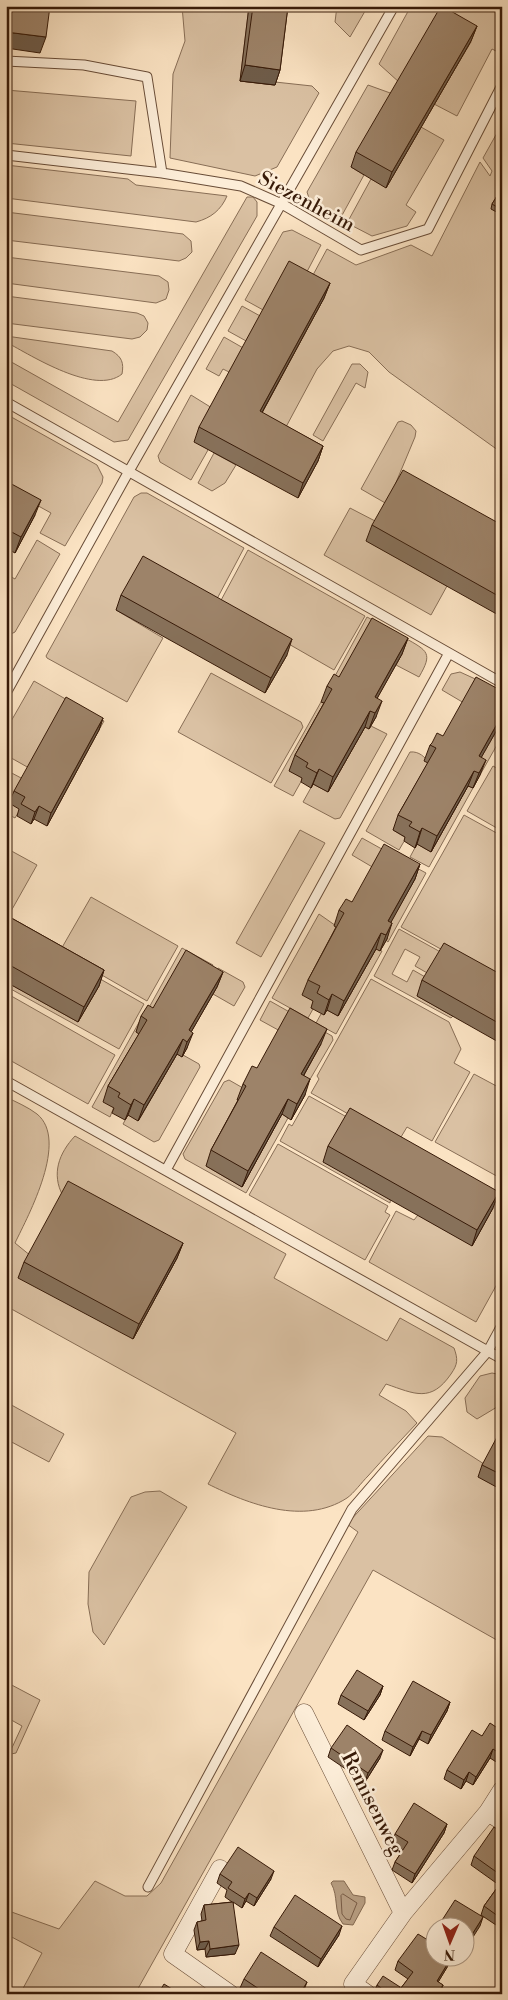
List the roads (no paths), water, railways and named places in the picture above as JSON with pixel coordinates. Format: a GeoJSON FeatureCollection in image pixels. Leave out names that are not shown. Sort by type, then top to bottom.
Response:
{"type":"FeatureCollection","features":[{"type":"Feature","properties":{"kind":"street","name":"Remisenweg"},"geometry":{"type":"LineString","coordinates":[[304,1714],[403,1913]]}},
{"type":"Feature","properties":{"kind":"street"},"geometry":{"type":"LineString","coordinates":[[354,1991],[403,1913],[495,1816],[502,1790]]}},
{"type":"Feature","properties":{"kind":"street"},"geometry":{"type":"LineString","coordinates":[[220,1870],[173,1954],[230,1994]]}},
{"type":"Feature","properties":{"kind":"lane"},"geometry":{"type":"LineString","coordinates":[[6,693],[129,471],[394,6]]}},
{"type":"Feature","properties":{"kind":"lane"},"geometry":{"type":"LineString","coordinates":[[6,61],[84,65],[147,77],[162,173]]}},
{"type":"Feature","properties":{"kind":"lane","name":"Siezenheim"},"geometry":{"type":"LineString","coordinates":[[6,156],[162,173],[242,186],[282,204],[361,250],[428,229],[502,85]]}},
{"type":"Feature","properties":{"kind":"lane"},"geometry":{"type":"LineString","coordinates":[[6,402],[502,683]]}},
{"type":"Feature","properties":{"kind":"lane"},"geometry":{"type":"LineString","coordinates":[[166,1170],[449,653]]}},
{"type":"Feature","properties":{"kind":"lane"},"geometry":{"type":"LineString","coordinates":[[6,1081],[502,1358]]}},
{"type":"Feature","properties":{"kind":"lane"},"geometry":{"type":"LineString","coordinates":[[148,1886],[352,1509],[488,1351],[502,1325]]}},
{"type":"Feature","properties":{"kind":"water"},"geometry":{"type":"Polygon","coordinates":[[[333,1881],[344,1881],[353,1895],[365,1897],[365,1903],[353,1925],[343,1924],[340,1919],[331,1883],[333,1881]]]}}]}
